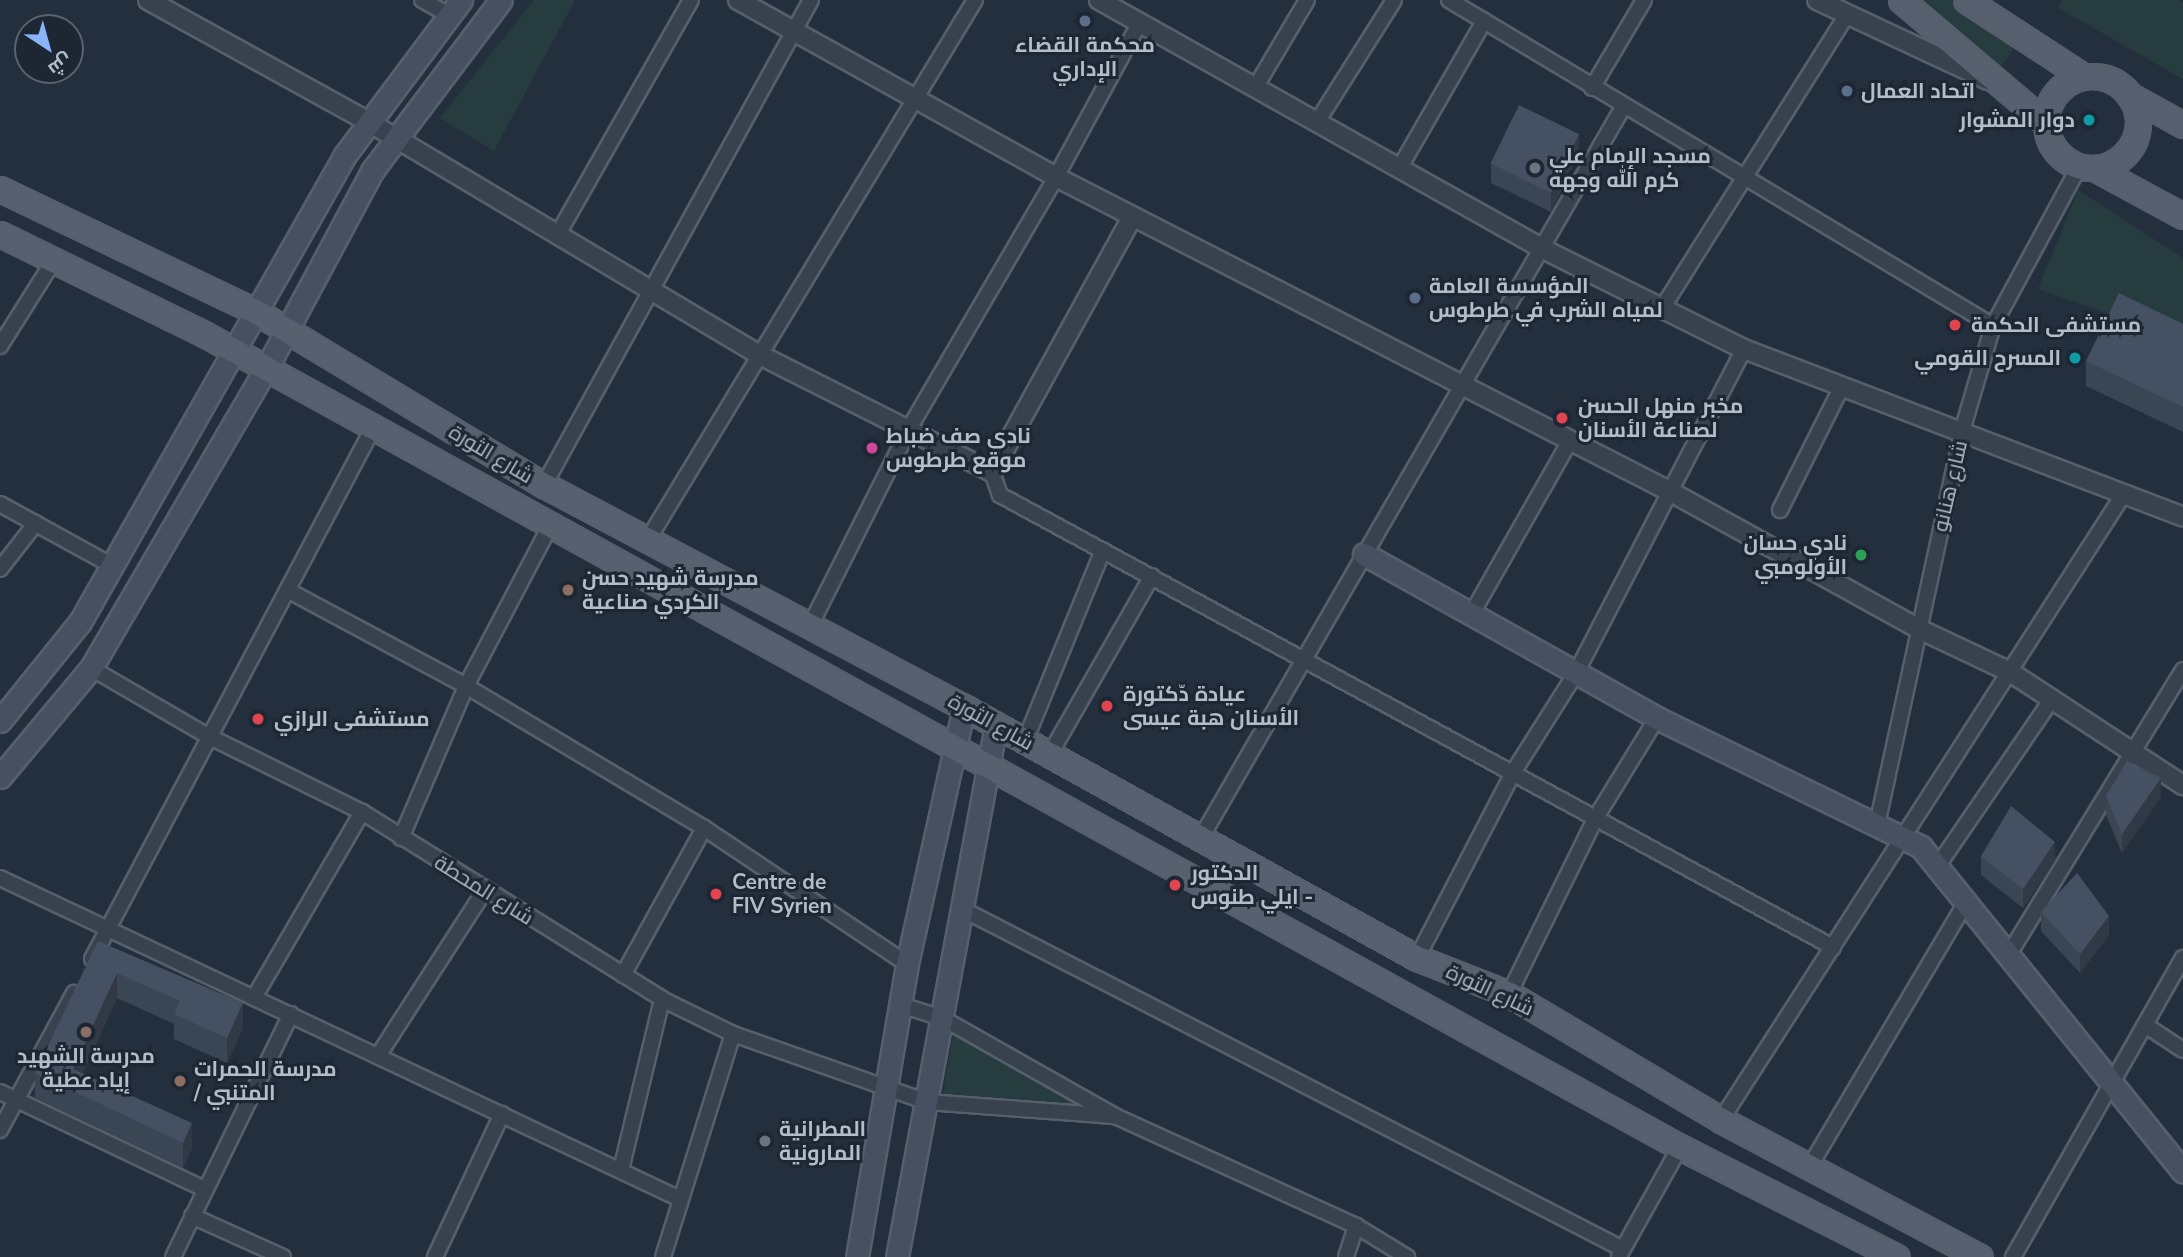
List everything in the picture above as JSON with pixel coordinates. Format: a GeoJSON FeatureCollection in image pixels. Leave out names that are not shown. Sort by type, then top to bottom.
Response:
{"type":"FeatureCollection","features":[{"type":"Feature","properties":{"kind":"main road"},"geometry":{"type":"LineString","coordinates":[[0,778],[91,668],[289,330],[361,189],[395,138],[501,0]]}},
{"type":"Feature","properties":{"kind":"main road"},"geometry":{"type":"LineString","coordinates":[[1901,0],[2045,122],[2055,150],[2183,216]]}},
{"type":"Feature","properties":{"kind":"main road"},"geometry":{"type":"LineString","coordinates":[[1966,0],[2084,77],[2109,79],[2129,95],[2183,125]]}},
{"type":"Feature","properties":{"kind":"main road"},"geometry":{"type":"LineString","coordinates":[[0,721],[80,622],[233,349],[367,121],[455,8]]}},
{"type":"Feature","properties":{"kind":"main road"},"geometry":{"type":"LineString","coordinates":[[2045,122],[2056,92],[2084,77]]}},
{"type":"Feature","properties":{"kind":"main road"},"geometry":{"type":"LineString","coordinates":[[2087,168],[2122,158],[2134,141],[2138,121],[2129,95]]}},
{"type":"Feature","properties":{"kind":"main road","name":"شارع الثورة"},"geometry":{"type":"LineString","coordinates":[[0,189],[255,311],[544,485],[964,706],[1417,958],[1509,994],[1721,1120],[1980,1257]]}},
{"type":"Feature","properties":{"kind":"main road","name":"شارع الثورة"},"geometry":{"type":"LineString","coordinates":[[0,234],[233,349],[373,428],[552,522],[954,748],[1680,1147],[1896,1257]]}},
{"type":"Feature","properties":{"kind":"main road"},"geometry":{"type":"LineString","coordinates":[[1364,554],[1657,718],[1903,837],[1940,864],[2112,1086],[2183,1172]]}},
{"type":"Feature","properties":{"kind":"main road"},"geometry":{"type":"LineString","coordinates":[[857,1257],[907,964],[964,706]]}},
{"type":"Feature","properties":{"kind":"main road"},"geometry":{"type":"LineString","coordinates":[[897,1257],[996,725]]}},
{"type":"Feature","properties":{"kind":"street"},"geometry":{"type":"LineString","coordinates":[[148,0],[367,121],[760,355],[910,427],[992,472],[1000,495],[1514,771],[1595,819],[1833,947]]}},
{"type":"Feature","properties":{"kind":"street"},"geometry":{"type":"LineString","coordinates":[[422,0],[455,8]]}},
{"type":"Feature","properties":{"kind":"street"},"geometry":{"type":"LineString","coordinates":[[558,234],[691,0]]}},
{"type":"Feature","properties":{"kind":"street"},"geometry":{"type":"LineString","coordinates":[[738,0],[1056,177],[1671,492],[1919,629],[2010,672],[2183,785]]}},
{"type":"Feature","properties":{"kind":"street"},"geometry":{"type":"LineString","coordinates":[[544,485],[811,0]]}},
{"type":"Feature","properties":{"kind":"street"},"geometry":{"type":"LineString","coordinates":[[649,538],[975,0]]}},
{"type":"Feature","properties":{"kind":"street"},"geometry":{"type":"LineString","coordinates":[[1099,0],[1543,249],[1661,310],[1744,349],[1841,388],[2183,517]]}},
{"type":"Feature","properties":{"kind":"street"},"geometry":{"type":"LineString","coordinates":[[1255,88],[1307,0]]}},
{"type":"Feature","properties":{"kind":"street"},"geometry":{"type":"LineString","coordinates":[[1317,122],[1394,0]]}},
{"type":"Feature","properties":{"kind":"street"},"geometry":{"type":"LineString","coordinates":[[1449,0],[1623,107],[1993,326]]}},
{"type":"Feature","properties":{"kind":"street"},"geometry":{"type":"LineString","coordinates":[[1592,88],[1644,0]]}},
{"type":"Feature","properties":{"kind":"street"},"geometry":{"type":"LineString","coordinates":[[1817,0],[1846,16],[2006,88]]}},
{"type":"Feature","properties":{"kind":"street"},"geometry":{"type":"LineString","coordinates":[[1661,310],[1846,16]]}},
{"type":"Feature","properties":{"kind":"street"},"geometry":{"type":"LineString","coordinates":[[1399,169],[1484,21]]}},
{"type":"Feature","properties":{"kind":"street"},"geometry":{"type":"LineString","coordinates":[[811,624],[910,427],[1056,177],[1139,24]]}},
{"type":"Feature","properties":{"kind":"street"},"geometry":{"type":"LineString","coordinates":[[1202,836],[1307,660],[1460,384],[1543,249],[1623,107]]}},
{"type":"Feature","properties":{"kind":"street","name":"شارع هنانو"},"geometry":{"type":"LineString","coordinates":[[1877,825],[1962,432],[1993,326],[2087,168]]}},
{"type":"Feature","properties":{"kind":"street"},"geometry":{"type":"LineString","coordinates":[[992,472],[1132,217]]}},
{"type":"Feature","properties":{"kind":"street"},"geometry":{"type":"LineString","coordinates":[[0,346],[53,262]]}},
{"type":"Feature","properties":{"kind":"street"},"geometry":{"type":"LineString","coordinates":[[1417,958],[1514,771],[1576,673],[1744,349]]}},
{"type":"Feature","properties":{"kind":"street"},"geometry":{"type":"LineString","coordinates":[[1780,510],[1841,388]]}},
{"type":"Feature","properties":{"kind":"street"},"geometry":{"type":"LineString","coordinates":[[0,1130],[208,736],[289,591],[373,428]]}},
{"type":"Feature","properties":{"kind":"street"},"geometry":{"type":"LineString","coordinates":[[1471,615],[1570,441]]}},
{"type":"Feature","properties":{"kind":"street"},"geometry":{"type":"LineString","coordinates":[[1721,1120],[2123,495]]}},
{"type":"Feature","properties":{"kind":"street"},"geometry":{"type":"LineString","coordinates":[[0,504],[113,566]]}},
{"type":"Feature","properties":{"kind":"street"},"geometry":{"type":"LineString","coordinates":[[401,838],[466,686],[552,522]]}},
{"type":"Feature","properties":{"kind":"street"},"geometry":{"type":"LineString","coordinates":[[0,569],[36,523]]}},
{"type":"Feature","properties":{"kind":"street"},"geometry":{"type":"LineString","coordinates":[[1025,741],[1103,550]]}},
{"type":"Feature","properties":{"kind":"street"},"geometry":{"type":"LineString","coordinates":[[1050,754],[1152,576]]}},
{"type":"Feature","properties":{"kind":"street"},"geometry":{"type":"LineString","coordinates":[[289,591],[466,686],[704,828],[907,964]]}},
{"type":"Feature","properties":{"kind":"street","name":"شارع المحطة"},"geometry":{"type":"LineString","coordinates":[[91,668],[208,736],[362,812],[662,999],[733,1034],[927,1102],[1115,1116]]}},
{"type":"Feature","properties":{"kind":"street"},"geometry":{"type":"LineString","coordinates":[[2009,954],[2183,670]]}},
{"type":"Feature","properties":{"kind":"street"},"geometry":{"type":"LineString","coordinates":[[1940,864],[2052,699]]}},
{"type":"Feature","properties":{"kind":"street"},"geometry":{"type":"LineString","coordinates":[[1509,994],[1595,819],[1657,718]]}},
{"type":"Feature","properties":{"kind":"street"},"geometry":{"type":"LineString","coordinates":[[255,996],[362,812]]}},
{"type":"Feature","properties":{"kind":"street"},"geometry":{"type":"LineString","coordinates":[[623,975],[704,828]]}},
{"type":"Feature","properties":{"kind":"street"},"geometry":{"type":"LineString","coordinates":[[0,878],[255,996],[680,1199]]}},
{"type":"Feature","properties":{"kind":"street"},"geometry":{"type":"LineString","coordinates":[[378,1056],[485,890]]}},
{"type":"Feature","properties":{"kind":"street"},"geometry":{"type":"LineString","coordinates":[[1810,1166],[1967,900]]}},
{"type":"Feature","properties":{"kind":"street"},"geometry":{"type":"LineString","coordinates":[[962,909],[1621,1253],[1680,1147]]}},
{"type":"Feature","properties":{"kind":"street"},"geometry":{"type":"LineString","coordinates":[[2013,1257],[2183,958]]}},
{"type":"Feature","properties":{"kind":"street"},"geometry":{"type":"LineString","coordinates":[[621,1170],[662,999]]}},
{"type":"Feature","properties":{"kind":"street"},"geometry":{"type":"LineString","coordinates":[[901,1005],[942,1018],[1115,1116],[1356,1226],[1407,1257]]}},
{"type":"Feature","properties":{"kind":"street"},"geometry":{"type":"LineString","coordinates":[[173,1257],[291,1014]]}},
{"type":"Feature","properties":{"kind":"street"},"geometry":{"type":"LineString","coordinates":[[2145,1025],[2183,1050]]}},
{"type":"Feature","properties":{"kind":"street"},"geometry":{"type":"LineString","coordinates":[[663,1257],[733,1034]]}},
{"type":"Feature","properties":{"kind":"street"},"geometry":{"type":"LineString","coordinates":[[0,1092],[204,1189]]}},
{"type":"Feature","properties":{"kind":"street"},"geometry":{"type":"LineString","coordinates":[[435,1257],[502,1114]]}},
{"type":"Feature","properties":{"kind":"street"},"geometry":{"type":"LineString","coordinates":[[192,1216],[283,1257]]}},
{"type":"Feature","properties":{"kind":"street"},"geometry":{"type":"LineString","coordinates":[[1346,1257],[1356,1226]]}},
{"type":"Feature","properties":{"kind":"green space"},"geometry":{"type":"Polygon","coordinates":[[[534,0],[575,0],[494,151],[440,118],[534,0]]]}},
{"type":"Feature","properties":{"kind":"green space"},"geometry":{"type":"Polygon","coordinates":[[[1901,0],[1966,0],[2020,35],[2006,61],[1989,74],[1901,0]]]}},
{"type":"Feature","properties":{"kind":"green space"},"geometry":{"type":"Polygon","coordinates":[[[2062,0],[2179,0],[2183,3],[2183,79],[2057,7],[2062,0]]]}},
{"type":"Feature","properties":{"kind":"green space"},"geometry":{"type":"Polygon","coordinates":[[[2078,190],[2183,258],[2183,340],[2038,289],[2078,190]]]}},
{"type":"Feature","properties":{"kind":"green space"},"geometry":{"type":"Polygon","coordinates":[[[953,1033],[1089,1109],[942,1098],[953,1033]]]}},
{"type":"Feature","properties":{"kind":"building","name":"مسجد الإمام علي كرم الله وجهه"},"geometry":{"type":"Polygon","coordinates":[[[1519,105],[1579,134],[1551,193],[1491,163],[1519,105]]]}},
{"type":"Feature","properties":{"kind":"building"},"geometry":{"type":"Polygon","coordinates":[[[2119,293],[2183,324],[2183,407],[2086,361],[2119,293]]]}},
{"type":"Feature","properties":{"kind":"building"},"geometry":{"type":"Polygon","coordinates":[[[2127,761],[2161,778],[2122,834],[2106,796],[2127,761]]]}},
{"type":"Feature","properties":{"kind":"building"},"geometry":{"type":"Polygon","coordinates":[[[2011,806],[2055,842],[2023,889],[1981,856],[2011,806]]]}},
{"type":"Feature","properties":{"kind":"building"},"geometry":{"type":"Polygon","coordinates":[[[2077,873],[2109,916],[2080,954],[2041,912],[2077,873]]]}},
{"type":"Feature","properties":{"kind":"building"},"geometry":{"type":"Polygon","coordinates":[[[98,941],[243,1003],[227,1038],[174,1014],[180,1001],[117,973],[73,1069],[192,1123],[183,1143],[35,1073],[98,941]]]}},
{"type":"Feature","properties":{"kind":"place","name":"محكمة القضاء الإداري"},"geometry":{"type":"Point","coordinates":[1085,21]}},
{"type":"Feature","properties":{"kind":"place","name":"اتحاد العمال"},"geometry":{"type":"Point","coordinates":[1847,91]}},
{"type":"Feature","properties":{"kind":"place","name":"دوار المشوار"},"geometry":{"type":"Point","coordinates":[2089,120]}},
{"type":"Feature","properties":{"kind":"place","name":"مسجد الإمام علي كرم الله وجهه"},"geometry":{"type":"Point","coordinates":[1535,168]}},
{"type":"Feature","properties":{"kind":"place","name":"المؤسسة العامة لمياه الشرب في طرطوس"},"geometry":{"type":"Point","coordinates":[1415,298]}},
{"type":"Feature","properties":{"kind":"place","name":"مستشفى الحكمة"},"geometry":{"type":"Point","coordinates":[1955,325]}},
{"type":"Feature","properties":{"kind":"place","name":"المسرح القومي"},"geometry":{"type":"Point","coordinates":[2075,358]}},
{"type":"Feature","properties":{"kind":"place","name":"مخبر منهل الحسن لصناعة الأسنان"},"geometry":{"type":"Point","coordinates":[1562,418]}},
{"type":"Feature","properties":{"kind":"place","name":"نادي صف ضباط موقع طرطوس"},"geometry":{"type":"Point","coordinates":[872,448]}},
{"type":"Feature","properties":{"kind":"place","name":"نادي حسان الأولومبي"},"geometry":{"type":"Point","coordinates":[1861,555]}},
{"type":"Feature","properties":{"kind":"place","name":"مدرسة شهيد حسن الكردي صناعية"},"geometry":{"type":"Point","coordinates":[568,590]}},
{"type":"Feature","properties":{"kind":"place","name":"عيادة دّكتورة الأسنان هبة عيسى"},"geometry":{"type":"Point","coordinates":[1107,706]}},
{"type":"Feature","properties":{"kind":"place","name":"مستشفى الرازي"},"geometry":{"type":"Point","coordinates":[258,719]}},
{"type":"Feature","properties":{"kind":"place","name":"الدكتور ايلي طنوس -"},"geometry":{"type":"Point","coordinates":[1175,885]}},
{"type":"Feature","properties":{"kind":"place","name":"Centre de FIV Syrien"},"geometry":{"type":"Point","coordinates":[716,894]}},
{"type":"Feature","properties":{"kind":"place","name":"مدرسة الشهيد إياد عطية"},"geometry":{"type":"Point","coordinates":[86,1032]}},
{"type":"Feature","properties":{"kind":"place","name":"مدرسة الحمرات / المتنبي"},"geometry":{"type":"Point","coordinates":[180,1081]}},
{"type":"Feature","properties":{"kind":"place","name":"المطرانية المارونية"},"geometry":{"type":"Point","coordinates":[765,1141]}}]}
